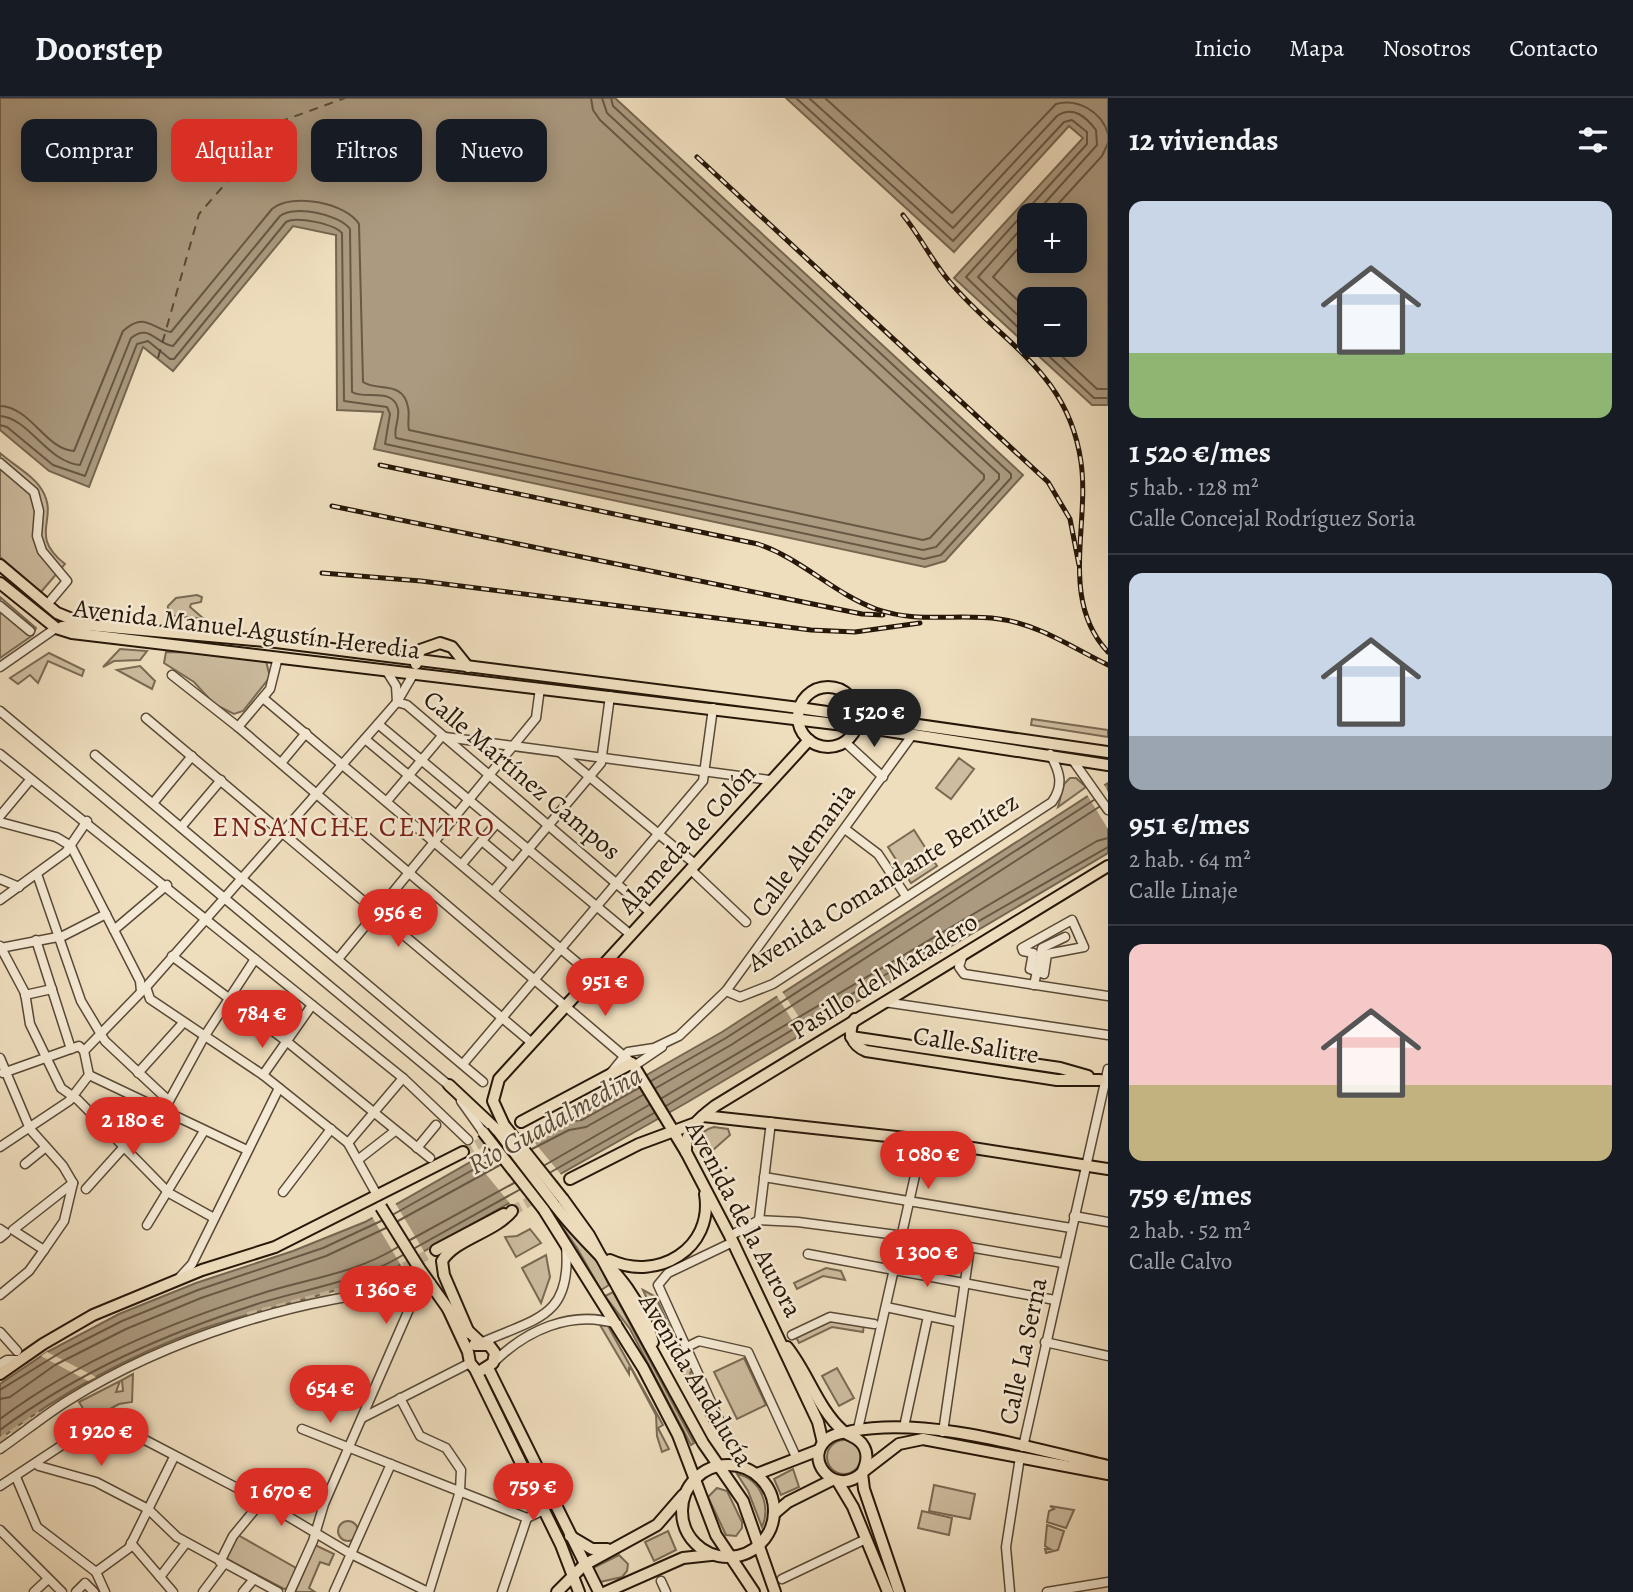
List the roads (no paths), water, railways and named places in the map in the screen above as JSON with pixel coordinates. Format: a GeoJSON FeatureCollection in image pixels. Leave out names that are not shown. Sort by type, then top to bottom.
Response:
{"type":"FeatureCollection","features":[{"type":"Feature","properties":{"kind":"main road"},"geometry":{"type":"LineString","coordinates":[[0,565],[57,613],[87,625]]}},
{"type":"Feature","properties":{"kind":"main road"},"geometry":{"type":"LineString","coordinates":[[0,583],[56,628]]}},
{"type":"Feature","properties":{"kind":"main road","name":"Avenida Manuel Agustín Heredia"},"geometry":{"type":"LineString","coordinates":[[56,628],[87,625],[276,642],[857,722],[1108,751]]}},
{"type":"Feature","properties":{"kind":"main road","name":"Avenida Manuel Agustín Heredia"},"geometry":{"type":"LineString","coordinates":[[56,628],[72,633],[540,688],[713,708],[799,714]]}},
{"type":"Feature","properties":{"kind":"main road"},"geometry":{"type":"LineString","coordinates":[[414,673],[420,650],[440,643],[452,647],[468,667]]}},
{"type":"Feature","properties":{"kind":"main road"},"geometry":{"type":"LineString","coordinates":[[832,688],[852,700],[857,722],[845,742],[824,747],[809,740],[799,714],[809,694],[832,688]]}},
{"type":"Feature","properties":{"kind":"main road","name":"Avenida Manuel Agustín Heredia"},"geometry":{"type":"LineString","coordinates":[[857,722],[914,734],[1108,765]]}},
{"type":"Feature","properties":{"kind":"main road","name":"Alameda de Colón"},"geometry":{"type":"LineString","coordinates":[[493,1126],[493,1096],[499,1079],[809,740]]}},
{"type":"Feature","properties":{"kind":"main road","name":"Pasillo del Matadero"},"geometry":{"type":"LineString","coordinates":[[570,1179],[698,1120],[825,1041],[881,1002],[1106,869]]}},
{"type":"Feature","properties":{"kind":"main road","name":"Calle Salitre"},"geometry":{"type":"LineString","coordinates":[[857,1017],[850,1027],[851,1037],[860,1049],[870,1052],[1057,1080],[1105,1078]]}},
{"type":"Feature","properties":{"kind":"main road","name":"Avenida Comandante Benítez"},"geometry":{"type":"LineString","coordinates":[[521,1122],[610,1074],[633,1065]]}},
{"type":"Feature","properties":{"kind":"main road","name":"Avenida de la Aurora"},"geometry":{"type":"LineString","coordinates":[[633,1065],[686,1152],[829,1416],[845,1433]]}},
{"type":"Feature","properties":{"kind":"main road"},"geometry":{"type":"LineString","coordinates":[[449,1085],[493,1126],[577,1235],[598,1254],[619,1264],[643,1267],[685,1251],[697,1241],[704,1228],[707,1212],[703,1184]]}},
{"type":"Feature","properties":{"kind":"main road"},"geometry":{"type":"LineString","coordinates":[[686,1152],[687,1138],[698,1120],[771,1122],[923,1140],[1108,1169]]}},
{"type":"Feature","properties":{"kind":"main road"},"geometry":{"type":"LineString","coordinates":[[654,1139],[669,1140],[686,1152]]}},
{"type":"Feature","properties":{"kind":"main road"},"geometry":{"type":"LineString","coordinates":[[0,1374],[18,1355],[93,1315],[178,1279],[275,1247],[463,1152]]}},
{"type":"Feature","properties":{"kind":"main road"},"geometry":{"type":"LineString","coordinates":[[377,1195],[419,1268],[448,1309],[469,1333],[492,1348],[491,1366],[599,1592]]}},
{"type":"Feature","properties":{"kind":"main road","name":"Avenida Andalucía"},"geometry":{"type":"LineString","coordinates":[[554,1204],[566,1243],[617,1324],[678,1435],[708,1519],[754,1592]]}},
{"type":"Feature","properties":{"kind":"main road"},"geometry":{"type":"LineString","coordinates":[[436,1250],[512,1211],[492,1229],[448,1252],[442,1261],[444,1275],[469,1333]]}},
{"type":"Feature","properties":{"kind":"main road","name":"Avenida Andalucía"},"geometry":{"type":"LineString","coordinates":[[598,1254],[634,1320],[654,1350],[703,1443],[743,1502],[775,1592]]}},
{"type":"Feature","properties":{"kind":"main road"},"geometry":{"type":"LineString","coordinates":[[448,1309],[561,1545],[579,1592]]}},
{"type":"Feature","properties":{"kind":"main road","name":"Avenida de la Aurora"},"geometry":{"type":"LineString","coordinates":[[787,1338],[791,1368],[818,1422],[821,1447]]}},
{"type":"Feature","properties":{"kind":"main road"},"geometry":{"type":"LineString","coordinates":[[471,1361],[481,1342]]}},
{"type":"Feature","properties":{"kind":"main road"},"geometry":{"type":"LineString","coordinates":[[471,1361],[491,1366]]}},
{"type":"Feature","properties":{"kind":"main road"},"geometry":{"type":"LineString","coordinates":[[757,1474],[821,1447],[832,1435],[904,1427],[943,1432],[1108,1474]]}},
{"type":"Feature","properties":{"kind":"main road"},"geometry":{"type":"LineString","coordinates":[[858,1434],[867,1459],[863,1472],[864,1489],[899,1592]]}},
{"type":"Feature","properties":{"kind":"main road"},"geometry":{"type":"LineString","coordinates":[[775,1513],[788,1502],[835,1481],[851,1481],[890,1449],[911,1440],[1022,1452],[1108,1466]]}},
{"type":"Feature","properties":{"kind":"main road"},"geometry":{"type":"LineString","coordinates":[[821,1447],[820,1468],[835,1481],[866,1539],[888,1592]]}},
{"type":"Feature","properties":{"kind":"main road"},"geometry":{"type":"LineString","coordinates":[[557,1592],[584,1565],[657,1525],[695,1478],[719,1465],[740,1466],[757,1474],[771,1492],[775,1513],[770,1532],[758,1547],[733,1557],[714,1555],[682,1558],[606,1592]]}},
{"type":"Feature","properties":{"kind":"main road"},"geometry":{"type":"LineString","coordinates":[[685,1492],[682,1505],[686,1530],[702,1549],[714,1555]]}},
{"type":"Feature","properties":{"kind":"main road"},"geometry":{"type":"LineString","coordinates":[[570,1536],[592,1549],[610,1549]]}},
{"type":"Feature","properties":{"kind":"street"},"geometry":{"type":"LineString","coordinates":[[0,463],[34,492],[40,511],[37,536],[42,551],[67,581],[51,600]]}},
{"type":"Feature","properties":{"kind":"street"},"geometry":{"type":"LineString","coordinates":[[0,606],[30,631]]}},
{"type":"Feature","properties":{"kind":"street"},"geometry":{"type":"LineString","coordinates":[[0,667],[56,628]]}},
{"type":"Feature","properties":{"kind":"street"},"geometry":{"type":"LineString","coordinates":[[241,729],[267,700],[278,657]]}},
{"type":"Feature","properties":{"kind":"street"},"geometry":{"type":"LineString","coordinates":[[385,670],[396,686],[397,702]]}},
{"type":"Feature","properties":{"kind":"street"},"geometry":{"type":"LineString","coordinates":[[86,1048],[225,898],[365,739],[397,702],[414,673]]}},
{"type":"Feature","properties":{"kind":"street"},"geometry":{"type":"LineString","coordinates":[[172,675],[241,729],[409,871],[567,1005],[633,1065]]}},
{"type":"Feature","properties":{"kind":"street"},"geometry":{"type":"LineString","coordinates":[[338,959],[536,718],[540,688]]}},
{"type":"Feature","properties":{"kind":"street"},"geometry":{"type":"LineString","coordinates":[[494,890],[591,776],[602,758],[610,696]]}},
{"type":"Feature","properties":{"kind":"street"},"geometry":{"type":"LineString","coordinates":[[267,700],[593,976]]}},
{"type":"Feature","properties":{"kind":"street","name":"Calle Martínez Campos"},"geometry":{"type":"LineString","coordinates":[[397,702],[407,705],[651,913]]}},
{"type":"Feature","properties":{"kind":"street"},"geometry":{"type":"LineString","coordinates":[[463,1064],[703,781],[713,708]]}},
{"type":"Feature","properties":{"kind":"street"},"geometry":{"type":"LineString","coordinates":[[0,711],[449,1085]]}},
{"type":"Feature","properties":{"kind":"street"},"geometry":{"type":"LineString","coordinates":[[146,718],[532,1043]]}},
{"type":"Feature","properties":{"kind":"street"},"geometry":{"type":"LineString","coordinates":[[378,724],[631,935]]}},
{"type":"Feature","properties":{"kind":"street"},"geometry":{"type":"LineString","coordinates":[[281,763],[306,733]]}},
{"type":"Feature","properties":{"kind":"street","name":"Calle Alemania"},"geometry":{"type":"LineString","coordinates":[[726,991],[914,734]]}},
{"type":"Feature","properties":{"kind":"street"},"geometry":{"type":"LineString","coordinates":[[387,801],[442,736],[770,780]]}},
{"type":"Feature","properties":{"kind":"street"},"geometry":{"type":"LineString","coordinates":[[365,739],[455,814]]}},
{"type":"Feature","properties":{"kind":"street"},"geometry":{"type":"LineString","coordinates":[[845,742],[883,777]]}},
{"type":"Feature","properties":{"kind":"street"},"geometry":{"type":"LineString","coordinates":[[559,752],[659,834],[746,922]]}},
{"type":"Feature","properties":{"kind":"street"},"geometry":{"type":"LineString","coordinates":[[0,754],[72,814],[87,821],[167,885],[403,1078],[468,1140]]}},
{"type":"Feature","properties":{"kind":"street","name":"Avenida Comandante Benítez"},"geometry":{"type":"LineString","coordinates":[[633,1065],[645,1053],[664,1045],[695,1023],[726,991],[740,997],[773,984],[1052,802],[1060,790],[1059,770],[1050,754]]}},
{"type":"Feature","properties":{"kind":"street"},"geometry":{"type":"LineString","coordinates":[[95,755],[483,1082]]}},
{"type":"Feature","properties":{"kind":"street"},"geometry":{"type":"LineString","coordinates":[[154,803],[192,756]]}},
{"type":"Feature","properties":{"kind":"street"},"geometry":{"type":"LineString","coordinates":[[1072,759],[1108,810]]}},
{"type":"Feature","properties":{"kind":"street"},"geometry":{"type":"LineString","coordinates":[[0,816],[30,780]]}},
{"type":"Feature","properties":{"kind":"street"},"geometry":{"type":"LineString","coordinates":[[182,826],[221,780]]}},
{"type":"Feature","properties":{"kind":"street"},"geometry":{"type":"LineString","coordinates":[[0,900],[71,846],[87,821]]}},
{"type":"Feature","properties":{"kind":"street"},"geometry":{"type":"LineString","coordinates":[[0,822],[57,837],[71,846],[150,999],[263,1075],[348,1143],[377,1195]]}},
{"type":"Feature","properties":{"kind":"street"},"geometry":{"type":"LineString","coordinates":[[463,864],[496,824]]}},
{"type":"Feature","properties":{"kind":"street"},"geometry":{"type":"LineString","coordinates":[[845,829],[878,854],[906,896]]}},
{"type":"Feature","properties":{"kind":"street"},"geometry":{"type":"LineString","coordinates":[[482,841],[513,867]]}},
{"type":"Feature","properties":{"kind":"street"},"geometry":{"type":"LineString","coordinates":[[37,874],[78,993],[101,1034],[169,1101]]}},
{"type":"Feature","properties":{"kind":"street"},"geometry":{"type":"LineString","coordinates":[[0,879],[19,887]]}},
{"type":"Feature","properties":{"kind":"street"},"geometry":{"type":"LineString","coordinates":[[114,930],[167,885]]}},
{"type":"Feature","properties":{"kind":"street"},"geometry":{"type":"LineString","coordinates":[[106,914],[59,937],[0,947],[25,995],[30,1024],[61,1088],[124,1145],[169,1193],[214,1218]]}},
{"type":"Feature","properties":{"kind":"street"},"geometry":{"type":"LineString","coordinates":[[1072,920],[1084,947],[1047,954],[1044,974],[1038,972],[1030,969],[1033,953],[1023,951],[1023,948],[1072,920]]}},
{"type":"Feature","properties":{"kind":"street"},"geometry":{"type":"LineString","coordinates":[[1034,985],[1042,948],[1065,937]]}},
{"type":"Feature","properties":{"kind":"street"},"geometry":{"type":"LineString","coordinates":[[36,940],[70,1048]]}},
{"type":"Feature","properties":{"kind":"street"},"geometry":{"type":"LineString","coordinates":[[965,952],[959,960],[964,974],[1108,996]]}},
{"type":"Feature","properties":{"kind":"street"},"geometry":{"type":"LineString","coordinates":[[172,956],[285,1040],[430,1158]]}},
{"type":"Feature","properties":{"kind":"street"},"geometry":{"type":"LineString","coordinates":[[86,1189],[124,1145],[169,1101],[204,1037],[255,959]]}},
{"type":"Feature","properties":{"kind":"street"},"geometry":{"type":"LineString","coordinates":[[25,995],[52,989]]}},
{"type":"Feature","properties":{"kind":"street"},"geometry":{"type":"LineString","coordinates":[[881,1002],[1108,1035]]}},
{"type":"Feature","properties":{"kind":"street"},"geometry":{"type":"LineString","coordinates":[[263,1075],[312,1005]]}},
{"type":"Feature","properties":{"kind":"street"},"geometry":{"type":"LineString","coordinates":[[138,1073],[183,1023]]}},
{"type":"Feature","properties":{"kind":"street"},"geometry":{"type":"LineString","coordinates":[[2,1074],[70,1048],[86,1048]]}},
{"type":"Feature","properties":{"kind":"street"},"geometry":{"type":"LineString","coordinates":[[0,1147],[73,1099],[89,1075],[86,1048]]}},
{"type":"Feature","properties":{"kind":"street","name":"Avenida Comandante Benítez"},"geometry":{"type":"LineString","coordinates":[[633,1065],[645,1053]]}},
{"type":"Feature","properties":{"kind":"street"},"geometry":{"type":"LineString","coordinates":[[0,1058],[2,1074],[30,1129],[72,1180],[64,1221],[22,1278],[0,1293]]}},
{"type":"Feature","properties":{"kind":"street"},"geometry":{"type":"LineString","coordinates":[[89,1075],[247,1150]]}},
{"type":"Feature","properties":{"kind":"street"},"geometry":{"type":"LineString","coordinates":[[348,1143],[403,1078]]}},
{"type":"Feature","properties":{"kind":"street","name":"Calle La Serna"},"geometry":{"type":"LineString","coordinates":[[1010,1592],[1007,1537],[1022,1452],[1105,1078]]}},
{"type":"Feature","properties":{"kind":"street"},"geometry":{"type":"LineString","coordinates":[[178,1279],[192,1264],[279,1088]]}},
{"type":"Feature","properties":{"kind":"street"},"geometry":{"type":"LineString","coordinates":[[759,1220],[771,1122]]}},
{"type":"Feature","properties":{"kind":"street"},"geometry":{"type":"LineString","coordinates":[[417,1148],[436,1125]]}},
{"type":"Feature","properties":{"kind":"street"},"geometry":{"type":"LineString","coordinates":[[283,1192],[331,1129]]}},
{"type":"Feature","properties":{"kind":"street"},"geometry":{"type":"LineString","coordinates":[[147,1225],[169,1193],[204,1131]]}},
{"type":"Feature","properties":{"kind":"street"},"geometry":{"type":"LineString","coordinates":[[359,1159],[395,1131]]}},
{"type":"Feature","properties":{"kind":"street"},"geometry":{"type":"LineString","coordinates":[[858,1434],[904,1236],[923,1140]]}},
{"type":"Feature","properties":{"kind":"street"},"geometry":{"type":"LineString","coordinates":[[25,1164],[46,1147]]}},
{"type":"Feature","properties":{"kind":"street"},"geometry":{"type":"LineString","coordinates":[[764,1177],[1071,1228]]}},
{"type":"Feature","properties":{"kind":"street"},"geometry":{"type":"LineString","coordinates":[[41,1254],[4,1233],[72,1180]]}},
{"type":"Feature","properties":{"kind":"street"},"geometry":{"type":"LineString","coordinates":[[1074,1216],[1108,1222]]}},
{"type":"Feature","properties":{"kind":"street"},"geometry":{"type":"LineString","coordinates":[[732,1239],[759,1220],[904,1236],[1063,1263]]}},
{"type":"Feature","properties":{"kind":"street","name":"Avenida Andalucía"},"geometry":{"type":"LineString","coordinates":[[732,1239],[668,1273],[658,1285],[740,1466]]}},
{"type":"Feature","properties":{"kind":"street"},"geometry":{"type":"LineString","coordinates":[[481,1342],[555,1306],[568,1281],[566,1243]]}},
{"type":"Feature","properties":{"kind":"street"},"geometry":{"type":"LineString","coordinates":[[943,1432],[970,1247]]}},
{"type":"Feature","properties":{"kind":"street"},"geometry":{"type":"LineString","coordinates":[[807,1254],[1055,1300]]}},
{"type":"Feature","properties":{"kind":"street"},"geometry":{"type":"LineString","coordinates":[[290,1592],[360,1420],[418,1293],[431,1283]]}},
{"type":"Feature","properties":{"kind":"street"},"geometry":{"type":"LineString","coordinates":[[0,1449],[81,1393],[199,1338],[284,1310],[359,1293],[411,1289],[418,1293]]}},
{"type":"Feature","properties":{"kind":"street"},"geometry":{"type":"LineString","coordinates":[[886,1307],[957,1322]]}},
{"type":"Feature","properties":{"kind":"street"},"geometry":{"type":"LineString","coordinates":[[904,1427],[928,1316]]}},
{"type":"Feature","properties":{"kind":"street"},"geometry":{"type":"LineString","coordinates":[[787,1338],[830,1317],[874,1324]]}},
{"type":"Feature","properties":{"kind":"street"},"geometry":{"type":"LineString","coordinates":[[491,1366],[514,1343],[547,1327],[577,1320],[617,1324]]}},
{"type":"Feature","properties":{"kind":"street"},"geometry":{"type":"LineString","coordinates":[[0,1332],[18,1355],[0,1364]]}},
{"type":"Feature","properties":{"kind":"street"},"geometry":{"type":"LineString","coordinates":[[687,1347],[699,1341],[748,1352],[797,1459]]}},
{"type":"Feature","properties":{"kind":"street"},"geometry":{"type":"LineString","coordinates":[[1045,1342],[1108,1356]]}},
{"type":"Feature","properties":{"kind":"street"},"geometry":{"type":"LineString","coordinates":[[360,1420],[471,1361]]}},
{"type":"Feature","properties":{"kind":"street"},"geometry":{"type":"LineString","coordinates":[[372,1394],[376,1404],[383,1406]]}},
{"type":"Feature","properties":{"kind":"street"},"geometry":{"type":"LineString","coordinates":[[0,1486],[88,1428],[108,1426],[120,1429],[262,1502],[314,1529],[351,1554],[428,1592],[460,1491],[461,1470],[446,1448],[420,1436],[400,1398]]}},
{"type":"Feature","properties":{"kind":"street"},"geometry":{"type":"LineString","coordinates":[[302,1429],[527,1518]]}},
{"type":"Feature","properties":{"kind":"street"},"geometry":{"type":"LineString","coordinates":[[96,1572],[131,1543],[174,1457]]}},
{"type":"Feature","properties":{"kind":"street"},"geometry":{"type":"LineString","coordinates":[[334,1592],[391,1464]]}},
{"type":"Feature","properties":{"kind":"street"},"geometry":{"type":"LineString","coordinates":[[39,1466],[96,1482],[148,1509],[186,1543],[278,1592]]}},
{"type":"Feature","properties":{"kind":"street"},"geometry":{"type":"LineString","coordinates":[[16,1477],[37,1527],[96,1572],[105,1592]]}},
{"type":"Feature","properties":{"kind":"street"},"geometry":{"type":"LineString","coordinates":[[203,1592],[222,1563],[233,1536],[262,1502]]}},
{"type":"Feature","properties":{"kind":"street"},"geometry":{"type":"LineString","coordinates":[[502,1592],[527,1518],[544,1510]]}},
{"type":"Feature","properties":{"kind":"street"},"geometry":{"type":"LineString","coordinates":[[0,1530],[62,1592]]}},
{"type":"Feature","properties":{"kind":"street"},"geometry":{"type":"LineString","coordinates":[[782,1579],[866,1539]]}},
{"type":"Feature","properties":{"kind":"street"},"geometry":{"type":"LineString","coordinates":[[131,1543],[173,1592]]}},
{"type":"Feature","properties":{"kind":"street"},"geometry":{"type":"LineString","coordinates":[[160,1577],[186,1543]]}},
{"type":"Feature","properties":{"kind":"street"},"geometry":{"type":"LineString","coordinates":[[34,1592],[48,1578]]}},
{"type":"Feature","properties":{"kind":"street"},"geometry":{"type":"LineString","coordinates":[[243,1592],[254,1579]]}},
{"type":"Feature","properties":{"kind":"street"},"geometry":{"type":"LineString","coordinates":[[661,1581],[666,1592]]}},
{"type":"Feature","properties":{"kind":"street"},"geometry":{"type":"LineString","coordinates":[[1047,1592],[1108,1582]]}},
{"type":"Feature","properties":{"kind":"street"},"geometry":{"type":"LineString","coordinates":[[76,1592],[85,1583],[93,1592]]}},
{"type":"Feature","properties":{"kind":"water"},"geometry":{"type":"Polygon","coordinates":[[[0,98],[615,98],[1023,475],[945,561],[925,567],[374,449],[383,412],[337,410],[336,235],[293,226],[173,371],[143,347],[89,487],[49,471],[0,430],[0,98]]]}},
{"type":"Feature","properties":{"kind":"water"},"geometry":{"type":"Polygon","coordinates":[[[786,98],[1108,98],[1108,405],[1092,405],[1040,357],[1087,357],[1087,287],[1017,287],[1017,336],[954,278],[1017,210],[1017,273],[1087,273],[1087,203],[1023,203],[1083,138],[1069,126],[954,252],[786,98]]]}},
{"type":"Feature","properties":{"kind":"water","name":"Río Guadalmedina"},"geometry":{"type":"Polygon","coordinates":[[[1108,783],[1108,853],[686,1103],[396,1267],[325,1294],[226,1321],[175,1339],[72,1391],[0,1439],[0,1384],[47,1352],[119,1314],[365,1222],[474,1160],[564,1115],[578,1114],[722,1032],[1108,783]]]}},
{"type":"Feature","properties":{"kind":"tunnel"},"geometry":{"type":"LineString","coordinates":[[463,1152],[521,1122]]}},
{"type":"Feature","properties":{"kind":"tunnel"},"geometry":{"type":"LineString","coordinates":[[512,1211],[570,1179]]}},
{"type":"Feature","properties":{"kind":"tunnel"},"geometry":{"type":"LineString","coordinates":[[248,1317],[376,1283],[436,1250]]}},
{"type":"Feature","properties":{"kind":"tunnel"},"geometry":{"type":"LineString","coordinates":[[0,1443],[41,1415]]}},
{"type":"Feature","properties":{"kind":"railway"},"geometry":{"type":"LineString","coordinates":[[697,157],[1048,482],[1070,519],[1079,565]]}},
{"type":"Feature","properties":{"kind":"railway"},"geometry":{"type":"LineString","coordinates":[[903,215],[949,281],[1030,361],[1062,404],[1074,431],[1081,462],[1083,486],[1079,561],[1084,609],[1093,631],[1108,652]]}},
{"type":"Feature","properties":{"kind":"railway"},"geometry":{"type":"LineString","coordinates":[[380,465],[758,544],[789,558],[846,594],[876,609],[907,616],[983,617],[1013,622],[1041,631],[1108,665]]}},
{"type":"Feature","properties":{"kind":"railway"},"geometry":{"type":"LineString","coordinates":[[332,506],[862,614],[883,615]]}},
{"type":"Feature","properties":{"kind":"railway"},"geometry":{"type":"LineString","coordinates":[[322,573],[421,581],[811,630],[855,632],[920,623]]}},
{"type":"Feature","properties":{"kind":"district","name":"ENSANCHE CENTRO"},"geometry":{"type":"Point","coordinates":[354,827]}}]}
